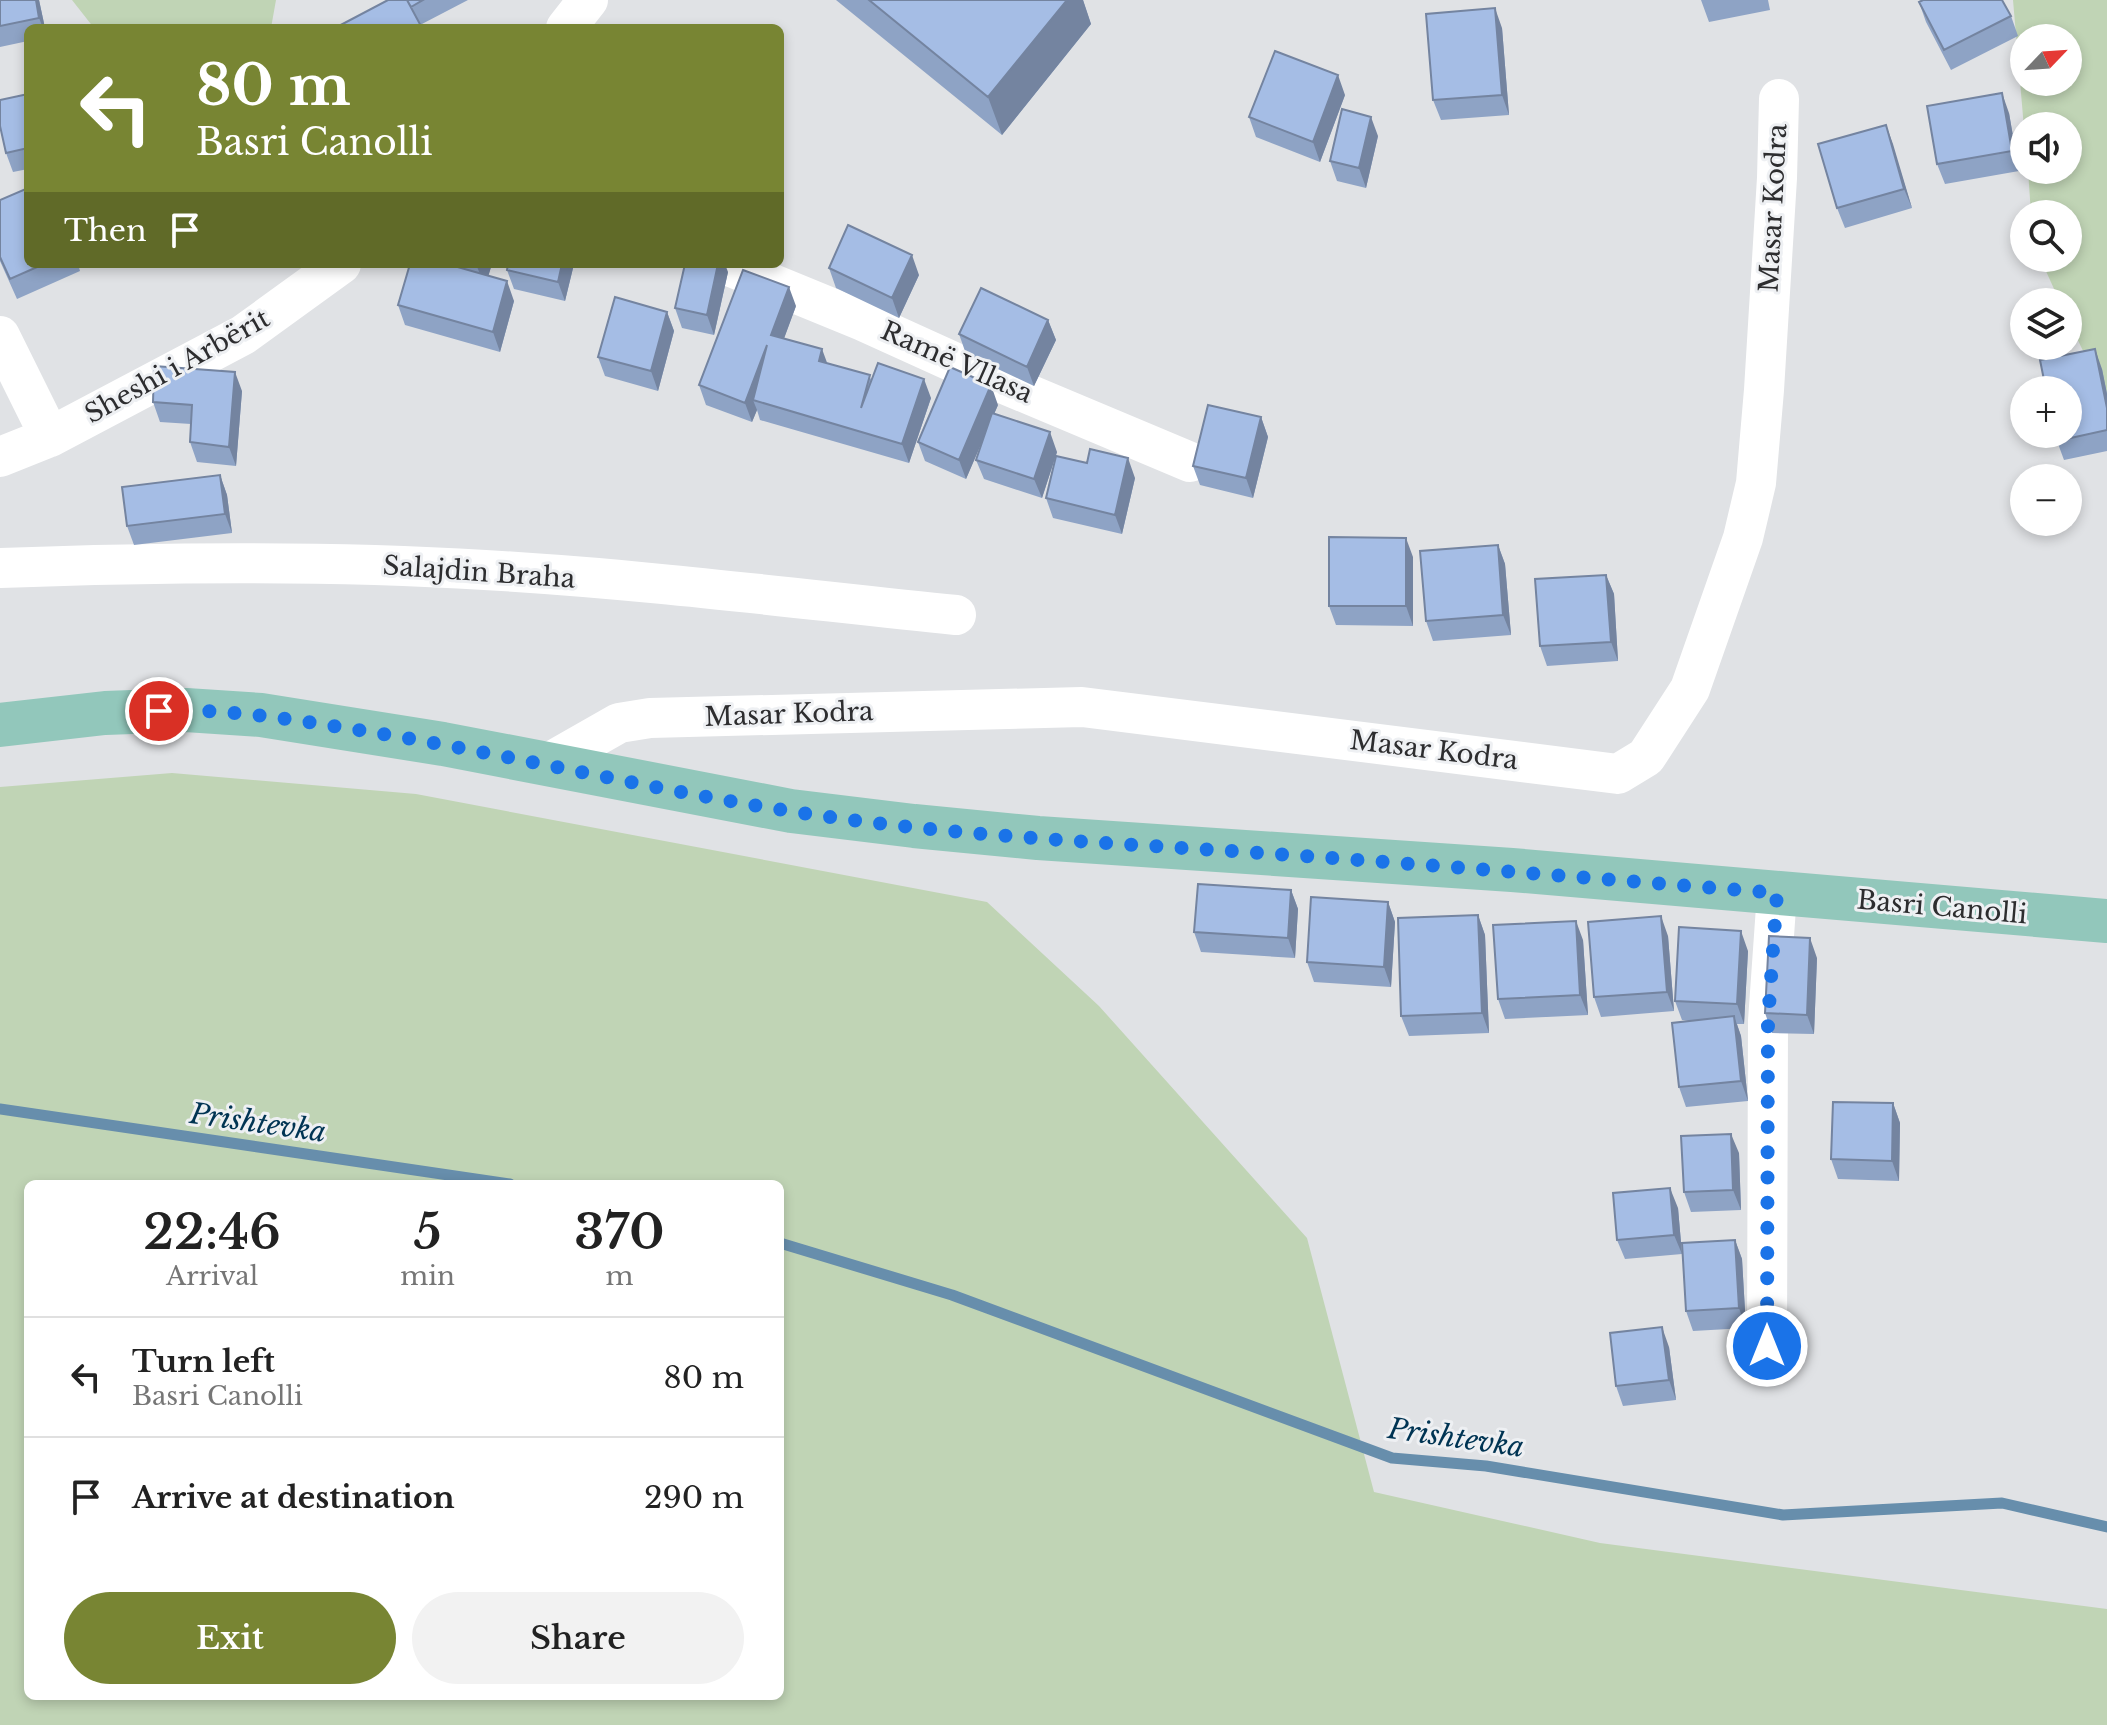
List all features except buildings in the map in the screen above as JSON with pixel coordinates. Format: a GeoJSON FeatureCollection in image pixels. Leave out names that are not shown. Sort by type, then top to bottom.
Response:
{"type":"FeatureCollection","features":[{"type":"Feature","properties":{"kind":"main road","name":"Basri Canolli"},"geometry":{"type":"LineString","coordinates":[[0,725],[105,713],[186,710],[261,715],[547,764],[791,811],[914,826],[1038,838],[1512,870],[2107,921]]}},
{"type":"Feature","properties":{"kind":"street"},"geometry":{"type":"LineString","coordinates":[[569,24],[588,0]]}},
{"type":"Feature","properties":{"kind":"street","name":"Masar Kodra"},"geometry":{"type":"LineString","coordinates":[[547,764],[619,723],[650,718],[1082,707],[1618,774],[1646,757],[1690,689],[1743,538],[1756,483],[1764,390],[1779,99]]}},
{"type":"Feature","properties":{"kind":"street","name":"Sheshi i Arbërit"},"geometry":{"type":"LineString","coordinates":[[0,457],[50,437],[243,335],[335,268]]}},
{"type":"Feature","properties":{"kind":"street","name":"Ramë Vllasa"},"geometry":{"type":"LineString","coordinates":[[734,268],[1190,462]]}},
{"type":"Feature","properties":{"kind":"street"},"geometry":{"type":"LineString","coordinates":[[0,336],[50,437]]}},
{"type":"Feature","properties":{"kind":"street","name":"Salajdin Braha"},"geometry":{"type":"LineString","coordinates":[[0,568],[139,563],[307,563],[486,570],[956,615]]}},
{"type":"Feature","properties":{"kind":"street"},"geometry":{"type":"LineString","coordinates":[[1767,1346],[1768,1021],[1777,893]]}},
{"type":"Feature","properties":{"kind":"green space"},"geometry":{"type":"Polygon","coordinates":[[[72,0],[276,0],[272,24],[91,24],[72,0]]]}},
{"type":"Feature","properties":{"kind":"green space"},"geometry":{"type":"Polygon","coordinates":[[[2013,0],[2107,0],[2107,402],[2082,349],[2082,288],[2054,288],[2046,272],[2082,272],[2082,200],[2030,200],[2029,184],[2082,184],[2082,112],[2023,112],[2021,96],[2082,96],[2082,24],[2015,24],[2013,0]]]}},
{"type":"Feature","properties":{"kind":"green space"},"geometry":{"type":"Polygon","coordinates":[[[172,773],[416,794],[987,902],[1099,1006],[1307,1238],[1374,1492],[1600,1543],[2107,1609],[2107,1725],[0,1725],[0,787],[172,773]]]}},
{"type":"Feature","properties":{"kind":"waterway","name":"Prishtevka"},"geometry":{"type":"LineString","coordinates":[[0,1109],[483,1180]]}},
{"type":"Feature","properties":{"kind":"waterway","name":"Prishtevka"},"geometry":{"type":"LineString","coordinates":[[784,1244],[952,1295],[1392,1458],[1486,1466],[1783,1515],[2002,1503],[2107,1527]]}},
{"type":"Feature","properties":{"kind":"route"},"geometry":{"type":"LineString","coordinates":[[159,711],[261,715],[443,744],[791,811],[914,826],[1038,838],[1512,870],[1777,893],[1768,1021],[1767,1346]]}}]}
